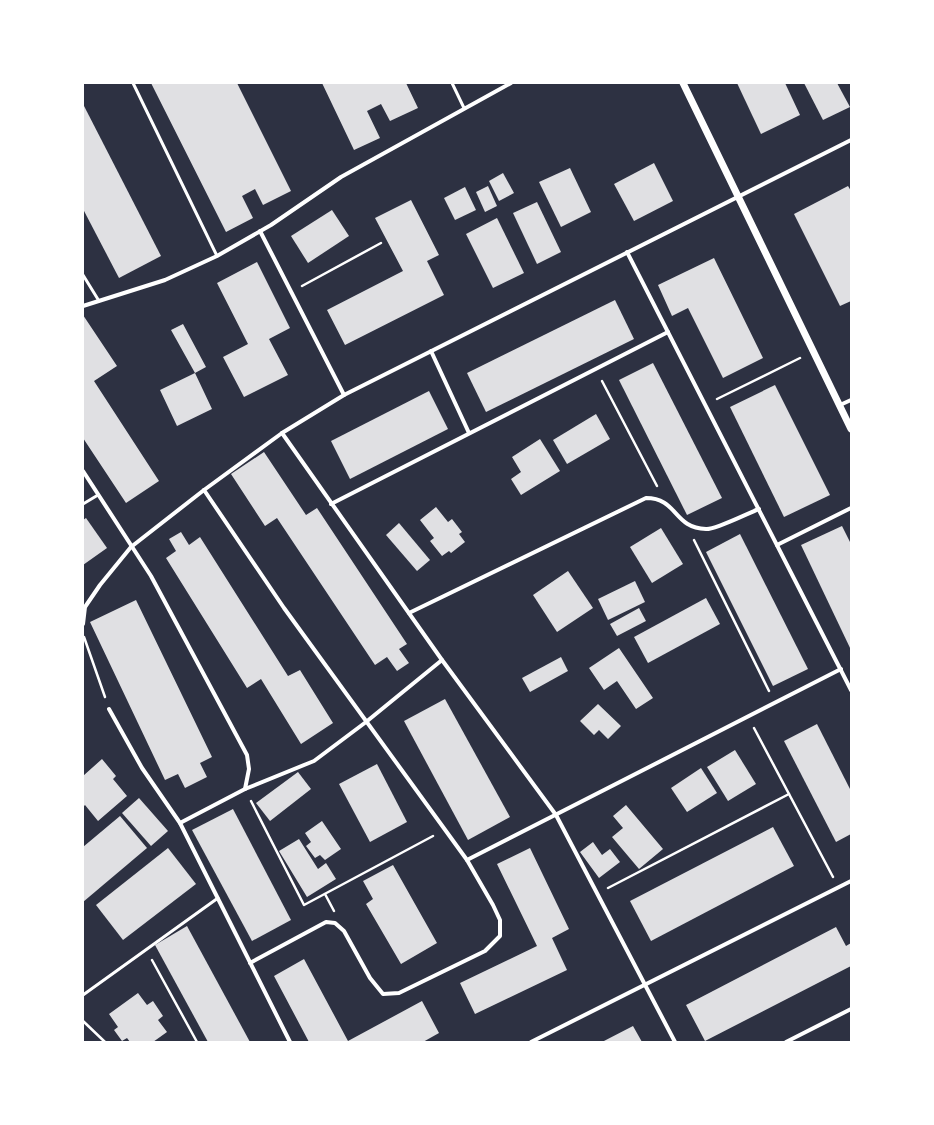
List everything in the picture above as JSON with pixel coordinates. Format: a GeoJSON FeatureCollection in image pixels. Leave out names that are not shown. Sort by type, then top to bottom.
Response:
{"type":"FeatureCollection","features":[{"type":"Feature","properties":{"kind":"street"},"geometry":{"type":"LineString","coordinates":[[83,306],[164,280],[218,256],[260,231],[341,177],[511,83]]}},
{"type":"Feature","properties":{"kind":"street"},"geometry":{"type":"LineString","coordinates":[[683,83],[851,429]]}},
{"type":"Feature","properties":{"kind":"street"},"geometry":{"type":"LineString","coordinates":[[83,624],[85,607],[100,585],[131,547],[204,490],[282,433],[344,395],[851,140]]}},
{"type":"Feature","properties":{"kind":"street"},"geometry":{"type":"LineString","coordinates":[[260,231],[344,395]]}},
{"type":"Feature","properties":{"kind":"street"},"geometry":{"type":"LineString","coordinates":[[627,252],[851,690]]}},
{"type":"Feature","properties":{"kind":"street"},"geometry":{"type":"LineString","coordinates":[[330,504],[668,332]]}},
{"type":"Feature","properties":{"kind":"street"},"geometry":{"type":"LineString","coordinates":[[431,351],[469,433]]}},
{"type":"Feature","properties":{"kind":"street"},"geometry":{"type":"LineString","coordinates":[[840,405],[851,400]]}},
{"type":"Feature","properties":{"kind":"street"},"geometry":{"type":"LineString","coordinates":[[282,433],[330,504],[556,815],[676,1042]]}},
{"type":"Feature","properties":{"kind":"street"},"geometry":{"type":"LineString","coordinates":[[83,470],[151,576],[247,755],[249,769],[245,789]]}},
{"type":"Feature","properties":{"kind":"street"},"geometry":{"type":"LineString","coordinates":[[204,490],[284,608],[467,860],[500,920],[500,936],[485,951],[399,993],[383,994],[370,978],[344,931],[335,923],[326,922],[250,963]]}},
{"type":"Feature","properties":{"kind":"street"},"geometry":{"type":"LineString","coordinates":[[409,614],[646,498],[656,498],[664,501],[687,525],[708,529],[759,509]]}},
{"type":"Feature","properties":{"kind":"street"},"geometry":{"type":"LineString","coordinates":[[777,545],[851,508]]}},
{"type":"Feature","properties":{"kind":"street"},"geometry":{"type":"LineString","coordinates":[[180,823],[245,789],[314,761],[366,722],[442,660]]}},
{"type":"Feature","properties":{"kind":"street"},"geometry":{"type":"LineString","coordinates":[[467,860],[841,670]]}},
{"type":"Feature","properties":{"kind":"street"},"geometry":{"type":"LineString","coordinates":[[109,708],[142,768],[180,823],[290,1042]]}},
{"type":"Feature","properties":{"kind":"street"},"geometry":{"type":"LineString","coordinates":[[531,1042],[851,881]]}},
{"type":"Feature","properties":{"kind":"street"},"geometry":{"type":"LineString","coordinates":[[786,1042],[851,1009]]}},
{"type":"Feature","properties":{"kind":"lane"},"geometry":{"type":"LineString","coordinates":[[133,83],[218,256]]}},
{"type":"Feature","properties":{"kind":"lane"},"geometry":{"type":"LineString","coordinates":[[452,83],[464,108]]}},
{"type":"Feature","properties":{"kind":"lane"},"geometry":{"type":"LineString","coordinates":[[83,275],[98,301]]}},
{"type":"Feature","properties":{"kind":"lane"},"geometry":{"type":"LineString","coordinates":[[83,504],[98,495]]}},
{"type":"Feature","properties":{"kind":"lane"},"geometry":{"type":"LineString","coordinates":[[83,995],[218,898]]}},
{"type":"Feature","properties":{"kind":"path"},"geometry":{"type":"LineString","coordinates":[[291,292],[381,243]]}},
{"type":"Feature","properties":{"kind":"path"},"geometry":{"type":"LineString","coordinates":[[705,404],[813,352]]}},
{"type":"Feature","properties":{"kind":"path"},"geometry":{"type":"LineString","coordinates":[[596,369],[664,501]]}},
{"type":"Feature","properties":{"kind":"path"},"geometry":{"type":"LineString","coordinates":[[687,525],[775,703]]}},
{"type":"Feature","properties":{"kind":"path"},"geometry":{"type":"LineString","coordinates":[[83,636],[109,708]]}},
{"type":"Feature","properties":{"kind":"path"},"geometry":{"type":"LineString","coordinates":[[748,717],[838,887]]}},
{"type":"Feature","properties":{"kind":"path"},"geometry":{"type":"LineString","coordinates":[[245,789],[304,905],[444,830]]}},
{"type":"Feature","properties":{"kind":"path"},"geometry":{"type":"LineString","coordinates":[[597,894],[789,794]]}},
{"type":"Feature","properties":{"kind":"path"},"geometry":{"type":"LineString","coordinates":[[146,949],[198,1042]]}},
{"type":"Feature","properties":{"kind":"path"},"geometry":{"type":"LineString","coordinates":[[83,1021],[105,1042]]}},
{"type":"Feature","properties":{"kind":"building"},"geometry":{"type":"Polygon","coordinates":[[[151,83],[237,83],[291,191],[263,205],[255,189],[242,196],[253,218],[226,232],[151,83]]]}},
{"type":"Feature","properties":{"kind":"building"},"geometry":{"type":"Polygon","coordinates":[[[322,83],[406,83],[418,108],[390,121],[381,104],[367,111],[380,138],[354,150],[322,83]]]}},
{"type":"Feature","properties":{"kind":"building"},"geometry":{"type":"Polygon","coordinates":[[[737,83],[785,83],[800,115],[761,134],[737,83]]]}},
{"type":"Feature","properties":{"kind":"building"},"geometry":{"type":"Polygon","coordinates":[[[804,83],[837,83],[850,107],[823,120],[804,83]]]}},
{"type":"Feature","properties":{"kind":"building"},"geometry":{"type":"Polygon","coordinates":[[[83,104],[161,256],[119,278],[83,209],[83,104]]]}},
{"type":"Feature","properties":{"kind":"building"},"geometry":{"type":"Polygon","coordinates":[[[654,163],[673,201],[634,221],[614,184],[654,163]]]}},
{"type":"Feature","properties":{"kind":"building"},"geometry":{"type":"Polygon","coordinates":[[[570,168],[591,212],[561,227],[539,182],[570,168]]]}},
{"type":"Feature","properties":{"kind":"building"},"geometry":{"type":"Polygon","coordinates":[[[503,173],[514,193],[499,201],[489,181],[503,173]]]}},
{"type":"Feature","properties":{"kind":"building"},"geometry":{"type":"Polygon","coordinates":[[[488,186],[497,206],[485,212],[476,192],[488,186]]]}},
{"type":"Feature","properties":{"kind":"building"},"geometry":{"type":"Polygon","coordinates":[[[848,186],[851,191],[851,301],[840,306],[794,214],[848,186]]]}},
{"type":"Feature","properties":{"kind":"building"},"geometry":{"type":"Polygon","coordinates":[[[465,187],[476,210],[455,220],[444,198],[465,187]]]}},
{"type":"Feature","properties":{"kind":"building"},"geometry":{"type":"Polygon","coordinates":[[[411,200],[439,255],[427,261],[444,295],[345,345],[327,310],[403,271],[375,218],[411,200]]]}},
{"type":"Feature","properties":{"kind":"building"},"geometry":{"type":"Polygon","coordinates":[[[537,202],[561,252],[537,264],[513,213],[537,202]]]}},
{"type":"Feature","properties":{"kind":"building"},"geometry":{"type":"Polygon","coordinates":[[[332,210],[349,236],[308,263],[291,236],[332,210]]]}},
{"type":"Feature","properties":{"kind":"building"},"geometry":{"type":"Polygon","coordinates":[[[497,218],[524,273],[493,288],[466,234],[497,218]]]}},
{"type":"Feature","properties":{"kind":"building"},"geometry":{"type":"Polygon","coordinates":[[[714,258],[763,358],[723,378],[688,308],[672,316],[658,285],[714,258]]]}},
{"type":"Feature","properties":{"kind":"building"},"geometry":{"type":"Polygon","coordinates":[[[257,262],[290,328],[269,339],[288,375],[244,397],[223,357],[248,344],[217,283],[257,262]]]}},
{"type":"Feature","properties":{"kind":"building"},"geometry":{"type":"Polygon","coordinates":[[[615,300],[634,339],[486,412],[467,373],[615,300]]]}},
{"type":"Feature","properties":{"kind":"building"},"geometry":{"type":"Polygon","coordinates":[[[83,315],[117,366],[94,381],[159,481],[126,503],[83,438],[83,315]]]}},
{"type":"Feature","properties":{"kind":"building"},"geometry":{"type":"Polygon","coordinates":[[[183,324],[206,367],[195,373],[171,330],[183,324]]]}},
{"type":"Feature","properties":{"kind":"building"},"geometry":{"type":"Polygon","coordinates":[[[653,363],[722,498],[687,515],[619,380],[653,363]]]}},
{"type":"Feature","properties":{"kind":"building"},"geometry":{"type":"Polygon","coordinates":[[[195,373],[212,409],[177,426],[160,390],[195,373]]]}},
{"type":"Feature","properties":{"kind":"building"},"geometry":{"type":"Polygon","coordinates":[[[775,385],[830,495],[784,517],[730,407],[775,385]]]}},
{"type":"Feature","properties":{"kind":"building"},"geometry":{"type":"Polygon","coordinates":[[[429,391],[448,429],[350,479],[331,441],[429,391]]]}},
{"type":"Feature","properties":{"kind":"building"},"geometry":{"type":"Polygon","coordinates":[[[596,414],[610,439],[567,464],[553,440],[596,414]]]}},
{"type":"Feature","properties":{"kind":"building"},"geometry":{"type":"Polygon","coordinates":[[[540,439],[560,471],[521,495],[511,479],[521,472],[512,457],[540,439]]]}},
{"type":"Feature","properties":{"kind":"building"},"geometry":{"type":"Polygon","coordinates":[[[264,452],[306,515],[317,508],[407,644],[399,649],[409,663],[397,671],[387,657],[375,665],[277,518],[265,526],[231,474],[264,452]]]}},
{"type":"Feature","properties":{"kind":"building"},"geometry":{"type":"Polygon","coordinates":[[[436,507],[448,522],[452,519],[462,532],[459,534],[465,542],[451,553],[449,551],[442,556],[430,541],[434,538],[420,520],[436,507]]]}},
{"type":"Feature","properties":{"kind":"building"},"geometry":{"type":"Polygon","coordinates":[[[86,518],[107,548],[83,565],[83,520],[86,518]]]}},
{"type":"Feature","properties":{"kind":"building"},"geometry":{"type":"Polygon","coordinates":[[[399,523],[430,560],[417,571],[386,535],[399,523]]]}},
{"type":"Feature","properties":{"kind":"building"},"geometry":{"type":"Polygon","coordinates":[[[842,526],[851,544],[851,650],[801,545],[842,526]]]}},
{"type":"Feature","properties":{"kind":"building"},"geometry":{"type":"Polygon","coordinates":[[[661,528],[683,564],[652,583],[630,547],[661,528]]]}},
{"type":"Feature","properties":{"kind":"building"},"geometry":{"type":"Polygon","coordinates":[[[181,532],[189,545],[200,537],[288,676],[300,670],[333,723],[301,744],[261,679],[247,688],[166,558],[176,551],[169,539],[181,532]]]}},
{"type":"Feature","properties":{"kind":"building"},"geometry":{"type":"Polygon","coordinates":[[[740,534],[808,669],[773,686],[706,552],[740,534]]]}},
{"type":"Feature","properties":{"kind":"building"},"geometry":{"type":"Polygon","coordinates":[[[568,571],[593,608],[557,632],[533,595],[568,571]]]}},
{"type":"Feature","properties":{"kind":"building"},"geometry":{"type":"Polygon","coordinates":[[[635,581],[645,602],[608,620],[598,599],[635,581]]]}},
{"type":"Feature","properties":{"kind":"building"},"geometry":{"type":"Polygon","coordinates":[[[706,598],[720,624],[648,663],[634,637],[706,598]]]}},
{"type":"Feature","properties":{"kind":"building"},"geometry":{"type":"Polygon","coordinates":[[[136,600],[212,757],[200,763],[207,777],[185,788],[178,774],[165,780],[90,622],[136,600]]]}},
{"type":"Feature","properties":{"kind":"building"},"geometry":{"type":"Polygon","coordinates":[[[639,608],[646,621],[617,636],[610,624],[639,608]]]}},
{"type":"Feature","properties":{"kind":"building"},"geometry":{"type":"Polygon","coordinates":[[[619,648],[653,698],[636,709],[617,681],[604,690],[589,668],[619,648]]]}},
{"type":"Feature","properties":{"kind":"building"},"geometry":{"type":"Polygon","coordinates":[[[561,657],[568,671],[530,692],[522,678],[561,657]]]}},
{"type":"Feature","properties":{"kind":"building"},"geometry":{"type":"Polygon","coordinates":[[[445,699],[510,817],[468,840],[404,721],[445,699]]]}},
{"type":"Feature","properties":{"kind":"building"},"geometry":{"type":"Polygon","coordinates":[[[598,704],[621,726],[608,739],[599,730],[594,735],[580,721],[598,704]]]}},
{"type":"Feature","properties":{"kind":"building"},"geometry":{"type":"Polygon","coordinates":[[[817,724],[851,791],[851,834],[836,842],[784,741],[817,724]]]}},
{"type":"Feature","properties":{"kind":"building"},"geometry":{"type":"Polygon","coordinates":[[[735,750],[756,784],[728,801],[707,767],[735,750]]]}},
{"type":"Feature","properties":{"kind":"building"},"geometry":{"type":"Polygon","coordinates":[[[102,759],[116,776],[113,779],[127,796],[98,821],[85,805],[83,807],[83,776],[102,759]]]}},
{"type":"Feature","properties":{"kind":"building"},"geometry":{"type":"Polygon","coordinates":[[[377,764],[407,822],[370,842],[339,784],[377,764]]]}},
{"type":"Feature","properties":{"kind":"building"},"geometry":{"type":"Polygon","coordinates":[[[701,768],[717,793],[687,812],[671,788],[701,768]]]}},
{"type":"Feature","properties":{"kind":"building"},"geometry":{"type":"Polygon","coordinates":[[[298,772],[311,789],[270,821],[256,803],[298,772]]]}},
{"type":"Feature","properties":{"kind":"building"},"geometry":{"type":"Polygon","coordinates":[[[139,798],[168,831],[151,846],[122,813],[139,798]]]}},
{"type":"Feature","properties":{"kind":"building"},"geometry":{"type":"Polygon","coordinates":[[[626,805],[663,849],[639,869],[612,837],[623,828],[613,816],[626,805]]]}},
{"type":"Feature","properties":{"kind":"building"},"geometry":{"type":"Polygon","coordinates":[[[233,809],[291,920],[252,941],[192,830],[233,809]]]}},
{"type":"Feature","properties":{"kind":"building"},"geometry":{"type":"Polygon","coordinates":[[[120,816],[147,848],[83,902],[83,847],[120,816]]]}},
{"type":"Feature","properties":{"kind":"building"},"geometry":{"type":"Polygon","coordinates":[[[322,821],[341,849],[325,860],[320,855],[315,858],[306,846],[311,842],[305,833],[322,821]]]}},
{"type":"Feature","properties":{"kind":"building"},"geometry":{"type":"Polygon","coordinates":[[[773,827],[794,866],[651,941],[630,901],[773,827]]]}},
{"type":"Feature","properties":{"kind":"building"},"geometry":{"type":"Polygon","coordinates":[[[299,839],[318,869],[326,863],[336,879],[307,897],[279,851],[299,839]]]}},
{"type":"Feature","properties":{"kind":"building"},"geometry":{"type":"Polygon","coordinates":[[[593,842],[602,855],[610,849],[620,862],[599,878],[580,852],[593,842]]]}},
{"type":"Feature","properties":{"kind":"building"},"geometry":{"type":"Polygon","coordinates":[[[168,848],[196,884],[123,940],[96,905],[168,848]]]}},
{"type":"Feature","properties":{"kind":"building"},"geometry":{"type":"Polygon","coordinates":[[[530,848],[569,929],[552,938],[567,970],[475,1014],[460,983],[537,946],[497,864],[530,848]]]}},
{"type":"Feature","properties":{"kind":"building"},"geometry":{"type":"Polygon","coordinates":[[[393,865],[437,943],[401,964],[366,904],[373,899],[363,881],[393,865]]]}},
{"type":"Feature","properties":{"kind":"building"},"geometry":{"type":"Polygon","coordinates":[[[187,926],[250,1042],[208,1042],[155,945],[187,926]]]}},
{"type":"Feature","properties":{"kind":"building"},"geometry":{"type":"Polygon","coordinates":[[[836,927],[846,946],[851,943],[851,966],[705,1041],[686,1005],[836,927]]]}},
{"type":"Feature","properties":{"kind":"building"},"geometry":{"type":"Polygon","coordinates":[[[304,959],[348,1041],[422,1001],[439,1033],[423,1042],[309,1042],[274,976],[304,959]]]}},
{"type":"Feature","properties":{"kind":"building"},"geometry":{"type":"Polygon","coordinates":[[[138,993],[147,1005],[153,1001],[163,1016],[158,1020],[167,1032],[153,1042],[130,1042],[127,1038],[122,1041],[114,1030],[118,1027],[109,1014],[138,993]]]}},
{"type":"Feature","properties":{"kind":"building"},"geometry":{"type":"Polygon","coordinates":[[[633,1026],[642,1042],[602,1042],[633,1026]]]}}]}
